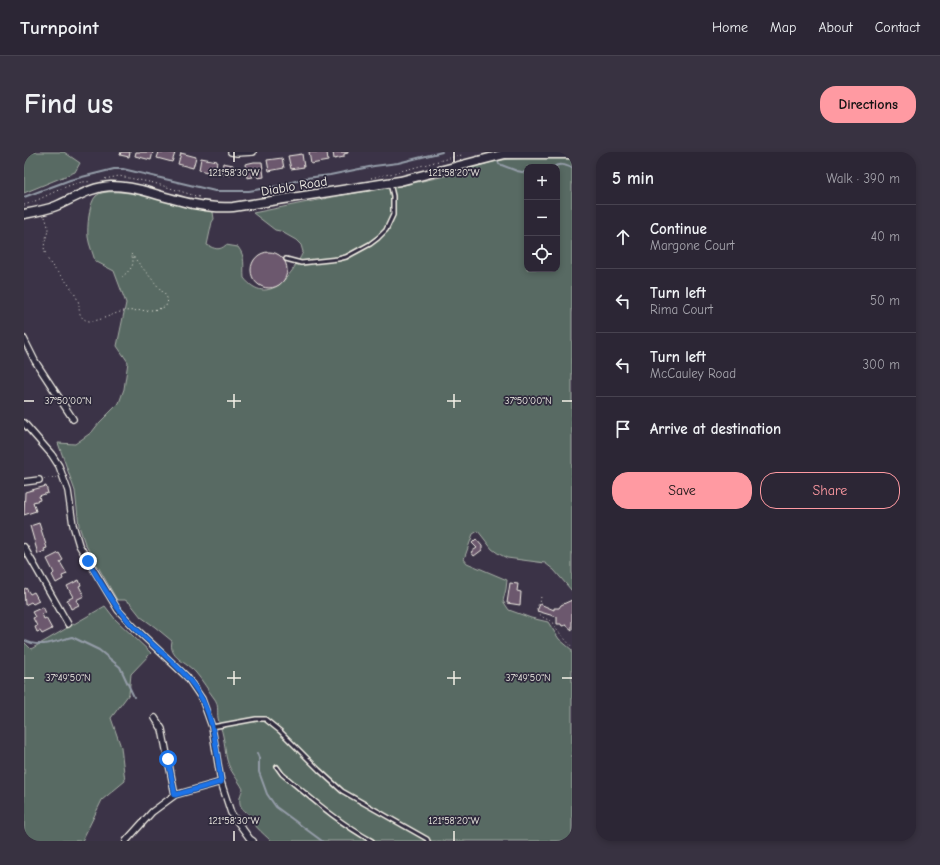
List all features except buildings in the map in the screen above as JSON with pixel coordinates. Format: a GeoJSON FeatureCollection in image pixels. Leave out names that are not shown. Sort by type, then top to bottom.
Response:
{"type":"FeatureCollection","features":[{"type":"Feature","properties":{"kind":"street"},"geometry":{"type":"LineString","coordinates":[[231,152],[253,152]]}},
{"type":"Feature","properties":{"kind":"street","name":"Diablo Road"},"geometry":{"type":"LineString","coordinates":[[24,214],[44,210],[88,191],[111,186],[127,187],[202,206],[224,208],[390,183],[436,172],[493,154],[572,154]]}},
{"type":"Feature","properties":{"kind":"street"},"geometry":{"type":"LineString","coordinates":[[24,339],[35,361],[73,419]]}},
{"type":"Feature","properties":{"kind":"street"},"geometry":{"type":"LineString","coordinates":[[24,423],[52,455],[59,466],[68,490],[73,525],[79,545],[118,610],[187,677],[197,690],[206,708],[212,727],[221,782],[231,813],[250,840]]}},
{"type":"Feature","properties":{"kind":"street"},"geometry":{"type":"LineString","coordinates":[[24,482],[39,480]]}},
{"type":"Feature","properties":{"kind":"street"},"geometry":{"type":"LineString","coordinates":[[24,547],[68,624]]}},
{"type":"Feature","properties":{"kind":"street"},"geometry":{"type":"LineString","coordinates":[[155,718],[162,728],[175,795]]}},
{"type":"Feature","properties":{"kind":"street"},"geometry":{"type":"LineString","coordinates":[[126,841],[152,812],[175,795],[221,782]]}},
{"type":"Feature","properties":{"kind":"lane"},"geometry":{"type":"LineString","coordinates":[[286,259],[301,263],[338,259],[353,254],[378,238],[386,230],[393,214],[393,196],[390,183]]}},
{"type":"Feature","properties":{"kind":"lane"},"geometry":{"type":"LineString","coordinates":[[212,727],[256,719],[265,719],[280,731],[342,791],[427,839],[428,841]]}},
{"type":"Feature","properties":{"kind":"lane"},"geometry":{"type":"LineString","coordinates":[[277,767],[282,774],[336,819],[372,841]]}},
{"type":"Feature","properties":{"kind":"path"},"geometry":{"type":"LineString","coordinates":[[368,178],[394,174],[462,155],[467,157]]}},
{"type":"Feature","properties":{"kind":"path"},"geometry":{"type":"LineString","coordinates":[[102,181],[118,176],[154,183],[199,197]]}},
{"type":"Feature","properties":{"kind":"path"},"geometry":{"type":"LineString","coordinates":[[24,205],[73,185],[86,182],[94,183]]}},
{"type":"Feature","properties":{"kind":"path"},"geometry":{"type":"LineString","coordinates":[[44,210],[48,229],[44,250],[51,265],[70,286],[78,302],[79,314],[83,318],[90,321],[119,312],[159,309],[166,306],[168,300],[166,296],[131,254],[134,260],[133,265],[122,277]]}},
{"type":"Feature","properties":{"kind":"path"},"geometry":{"type":"LineString","coordinates":[[47,479],[59,477]]}},
{"type":"Feature","properties":{"kind":"path"},"geometry":{"type":"LineString","coordinates":[[541,596],[536,611],[544,618],[553,622],[560,634],[572,647]]}},
{"type":"Feature","properties":{"kind":"green space"},"geometry":{"type":"Polygon","coordinates":[[[30,152],[64,152],[80,163],[75,172],[24,193],[24,159],[30,152]]]}},
{"type":"Feature","properties":{"kind":"green space"},"geometry":{"type":"Polygon","coordinates":[[[572,158],[572,591],[554,570],[545,563],[507,558],[492,549],[478,531],[473,534],[464,559],[467,563],[507,580],[503,601],[509,610],[548,622],[559,639],[572,650],[572,841],[271,841],[254,825],[248,813],[242,809],[240,796],[243,789],[230,768],[227,760],[223,734],[218,718],[216,700],[196,673],[175,656],[172,641],[141,617],[130,603],[125,600],[117,600],[85,544],[79,526],[75,491],[58,443],[75,444],[92,432],[119,403],[124,389],[128,362],[117,346],[126,303],[114,271],[95,261],[88,237],[90,209],[96,196],[104,192],[117,192],[152,197],[213,212],[214,219],[207,245],[217,249],[226,245],[238,247],[241,251],[244,262],[244,278],[253,286],[262,290],[270,289],[278,285],[286,278],[293,270],[303,252],[301,245],[296,240],[280,231],[275,230],[253,213],[338,196],[404,185],[441,177],[492,162],[509,159],[572,158]]]}},
{"type":"Feature","properties":{"kind":"green space"},"geometry":{"type":"Polygon","coordinates":[[[105,606],[115,619],[151,653],[131,674],[129,694],[111,718],[121,747],[125,781],[102,800],[82,841],[24,841],[24,642],[31,649],[105,606]]]}},
{"type":"Feature","properties":{"kind":"waterway"},"geometry":{"type":"LineString","coordinates":[[24,197],[70,180],[114,169],[123,169],[215,191],[249,191],[278,186],[306,178],[398,163],[442,152]]}},
{"type":"Feature","properties":{"kind":"waterway"},"geometry":{"type":"LineString","coordinates":[[498,161],[499,164],[524,172]]}},
{"type":"Feature","properties":{"kind":"waterway"},"geometry":{"type":"LineString","coordinates":[[560,165],[572,168]]}},
{"type":"Feature","properties":{"kind":"waterway"},"geometry":{"type":"LineString","coordinates":[[24,640],[30,643],[42,644],[72,637],[99,650],[120,667],[134,697]]}},
{"type":"Feature","properties":{"kind":"waterway"},"geometry":{"type":"LineString","coordinates":[[257,753],[259,758],[259,772],[267,794],[276,807],[322,841]]}},
{"type":"Feature","properties":{"kind":"route"},"geometry":{"type":"LineString","coordinates":[[88,561],[118,610],[187,677],[197,690],[206,708],[212,727],[221,782],[175,795],[168,759]]}}]}
